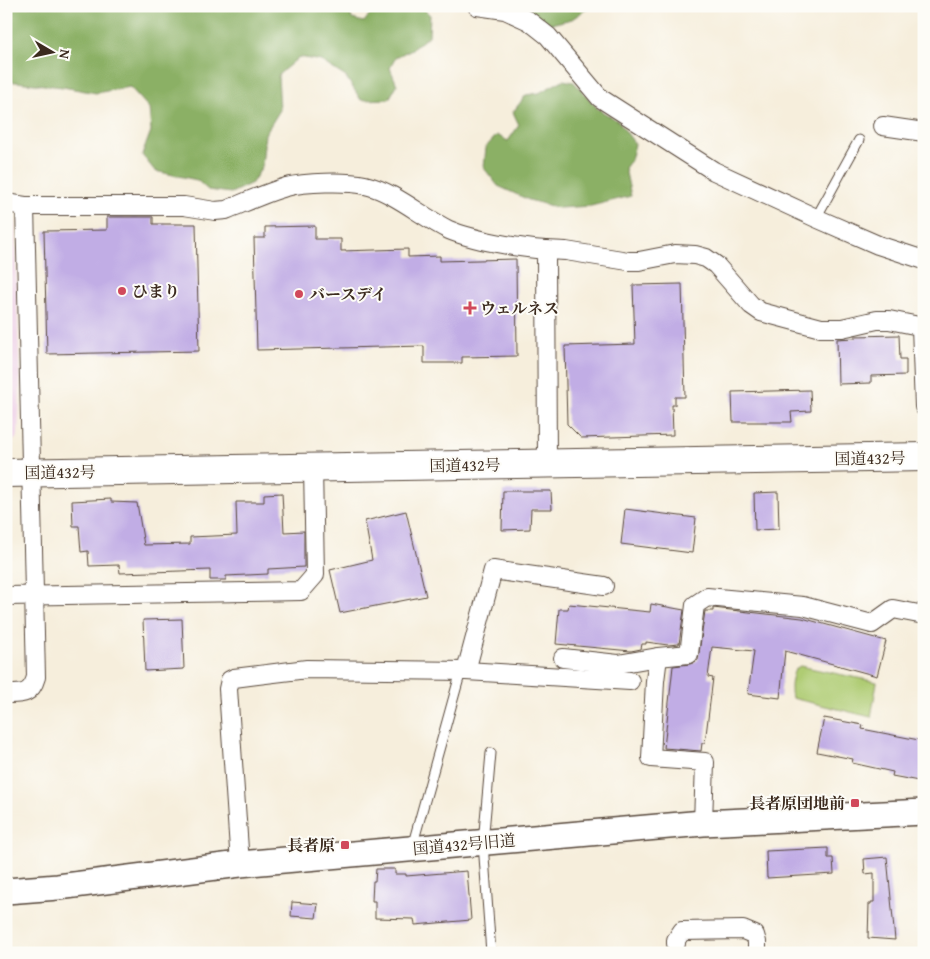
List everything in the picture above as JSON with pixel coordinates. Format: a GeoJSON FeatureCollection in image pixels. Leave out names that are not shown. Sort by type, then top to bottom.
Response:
{"type":"FeatureCollection","features":[{"type":"Feature","properties":{"kind":"highway","name":"国道432号"},"geometry":{"type":"LineString","coordinates":[[19,473],[924,456]]}},
{"type":"Feature","properties":{"kind":"street"},"geometry":{"type":"LineString","coordinates":[[477,6],[505,10],[529,21],[548,36],[600,98],[714,171],[878,245],[924,260]]}},
{"type":"Feature","properties":{"kind":"street"},"geometry":{"type":"LineString","coordinates":[[883,126],[924,132]]}},
{"type":"Feature","properties":{"kind":"street"},"geometry":{"type":"LineString","coordinates":[[6,203],[25,206],[184,206],[215,211],[226,210],[286,187],[304,184],[364,185],[380,190],[450,230],[477,238],[532,249],[566,251],[628,261],[675,254],[695,255],[706,258],[716,265],[751,305],[761,312],[821,328],[842,328],[877,320],[889,320],[922,327],[924,407]]}},
{"type":"Feature","properties":{"kind":"street"},"geometry":{"type":"LineString","coordinates":[[6,694],[22,694],[34,686],[36,677],[34,596],[19,473],[25,206]]}},
{"type":"Feature","properties":{"kind":"street"},"geometry":{"type":"LineString","coordinates":[[546,250],[548,463]]}},
{"type":"Feature","properties":{"kind":"street"},"geometry":{"type":"LineString","coordinates":[[6,596],[302,591],[315,575],[313,467]]}},
{"type":"Feature","properties":{"kind":"street"},"geometry":{"type":"LineString","coordinates":[[463,671],[493,570],[604,586]]}},
{"type":"Feature","properties":{"kind":"street"},"geometry":{"type":"LineString","coordinates":[[563,658],[618,664],[689,654],[695,605],[707,597],[803,606],[872,624],[893,609],[924,616]]}},
{"type":"Feature","properties":{"kind":"street"},"geometry":{"type":"LineString","coordinates":[[658,657],[651,758],[705,762],[702,823]]}},
{"type":"Feature","properties":{"kind":"street"},"geometry":{"type":"LineString","coordinates":[[240,864],[228,689],[230,680],[234,678],[308,668],[463,671],[630,681]]}},
{"type":"Feature","properties":{"kind":"street","name":"国道432号旧道"},"geometry":{"type":"LineString","coordinates":[[6,892],[240,864],[702,823],[924,812]]}},
{"type":"Feature","properties":{"kind":"street"},"geometry":{"type":"LineString","coordinates":[[676,944],[676,940],[682,931],[743,930],[755,935],[757,942],[756,953]]}},
{"type":"Feature","properties":{"kind":"lane"},"geometry":{"type":"LineString","coordinates":[[816,218],[859,140]]}},
{"type":"Feature","properties":{"kind":"lane"},"geometry":{"type":"LineString","coordinates":[[412,849],[463,671]]}},
{"type":"Feature","properties":{"kind":"lane"},"geometry":{"type":"LineString","coordinates":[[491,753],[483,843],[491,953]]}},
{"type":"Feature","properties":{"kind":"shaded area"},"geometry":{"type":"Polygon","coordinates":[[[6,207],[14,212],[20,390],[18,436],[6,449],[6,207]]]}},
{"type":"Feature","properties":{"kind":"green space"},"geometry":{"type":"Polygon","coordinates":[[[6,6],[348,6],[352,19],[364,22],[376,6],[421,6],[430,15],[429,36],[412,49],[396,57],[390,68],[397,85],[389,99],[361,100],[346,77],[321,61],[299,57],[278,75],[280,110],[265,134],[262,167],[252,183],[231,193],[208,190],[197,180],[155,171],[142,155],[151,131],[149,108],[130,87],[96,93],[63,87],[6,81],[6,6]]]}},
{"type":"Feature","properties":{"kind":"green space"},"geometry":{"type":"Polygon","coordinates":[[[517,6],[591,6],[572,19],[551,24],[517,6]]]}},
{"type":"Feature","properties":{"kind":"green space"},"geometry":{"type":"Polygon","coordinates":[[[563,80],[574,82],[598,109],[618,121],[635,144],[631,160],[625,168],[631,196],[591,206],[559,208],[529,200],[498,186],[484,168],[486,147],[497,135],[508,141],[519,125],[513,112],[526,95],[539,93],[563,80]]]}},
{"type":"Feature","properties":{"kind":"green space"},"geometry":{"type":"Polygon","coordinates":[[[800,666],[877,682],[871,717],[792,698],[793,676],[795,669],[800,666]]]}},
{"type":"Feature","properties":{"kind":"building","name":"ひまり"},"geometry":{"type":"Polygon","coordinates":[[[107,217],[153,217],[153,224],[196,224],[199,351],[47,354],[44,231],[107,230],[107,217]]]}},
{"type":"Feature","properties":{"kind":"building"},"geometry":{"type":"Polygon","coordinates":[[[315,226],[315,239],[341,239],[341,251],[408,249],[408,257],[440,256],[440,261],[516,259],[517,356],[462,357],[462,363],[424,363],[424,346],[257,350],[254,238],[265,238],[265,227],[315,226]]]}},
{"type":"Feature","properties":{"kind":"building"},"geometry":{"type":"Polygon","coordinates":[[[682,284],[685,397],[675,397],[675,405],[672,405],[673,435],[581,438],[567,424],[565,346],[635,344],[633,285],[682,284]]]}},
{"type":"Feature","properties":{"kind":"building"},"geometry":{"type":"Polygon","coordinates":[[[899,335],[900,359],[906,359],[906,375],[871,376],[871,383],[838,384],[837,339],[855,338],[855,336],[899,335]]]}},
{"type":"Feature","properties":{"kind":"building"},"geometry":{"type":"Polygon","coordinates":[[[810,390],[811,411],[791,412],[792,422],[733,422],[732,392],[810,390]]]}},
{"type":"Feature","properties":{"kind":"building"},"geometry":{"type":"Polygon","coordinates":[[[503,491],[551,491],[552,509],[531,509],[530,529],[502,530],[503,491]]]}},
{"type":"Feature","properties":{"kind":"building"},"geometry":{"type":"Polygon","coordinates":[[[778,492],[779,529],[755,530],[754,493],[778,492]]]}},
{"type":"Feature","properties":{"kind":"building"},"geometry":{"type":"Polygon","coordinates":[[[282,493],[284,532],[304,531],[304,567],[268,569],[268,574],[226,576],[226,580],[210,580],[210,570],[120,573],[119,565],[89,566],[88,551],[81,552],[79,526],[73,526],[72,501],[111,499],[111,502],[137,503],[144,545],[190,544],[190,537],[237,535],[236,502],[264,502],[264,494],[282,493]]]}},
{"type":"Feature","properties":{"kind":"building"},"geometry":{"type":"Polygon","coordinates":[[[625,509],[696,518],[692,553],[621,544],[625,509]]]}},
{"type":"Feature","properties":{"kind":"building"},"geometry":{"type":"Polygon","coordinates":[[[406,511],[426,596],[340,613],[330,570],[372,560],[365,521],[406,511]]]}},
{"type":"Feature","properties":{"kind":"building"},"geometry":{"type":"Polygon","coordinates":[[[569,604],[650,612],[651,604],[684,610],[679,644],[668,645],[646,642],[646,644],[642,644],[641,649],[631,651],[556,644],[559,609],[568,609],[569,604]]]}},
{"type":"Feature","properties":{"kind":"building"},"geometry":{"type":"Polygon","coordinates":[[[713,608],[802,618],[886,641],[877,676],[785,651],[780,698],[748,694],[754,651],[712,647],[708,677],[713,678],[705,743],[702,743],[701,751],[664,748],[673,666],[690,664],[698,660],[705,611],[713,611],[713,608]]]}},
{"type":"Feature","properties":{"kind":"building"},"geometry":{"type":"Polygon","coordinates":[[[182,619],[184,669],[145,671],[143,620],[182,619]]]}},
{"type":"Feature","properties":{"kind":"building"},"geometry":{"type":"Polygon","coordinates":[[[824,718],[863,725],[862,729],[924,741],[924,782],[892,776],[893,772],[852,763],[853,759],[817,752],[824,718]]]}},
{"type":"Feature","properties":{"kind":"building"},"geometry":{"type":"Polygon","coordinates":[[[828,848],[828,858],[833,858],[834,874],[767,878],[766,851],[828,848]]]}},
{"type":"Feature","properties":{"kind":"building"},"geometry":{"type":"Polygon","coordinates":[[[887,857],[895,940],[868,938],[869,904],[874,902],[874,873],[865,874],[864,859],[887,857]]]}},
{"type":"Feature","properties":{"kind":"building"},"geometry":{"type":"Polygon","coordinates":[[[376,869],[395,869],[395,874],[406,874],[406,876],[467,871],[471,920],[415,925],[414,919],[375,918],[375,901],[372,901],[376,869]]]}},
{"type":"Feature","properties":{"kind":"building"},"geometry":{"type":"Polygon","coordinates":[[[292,902],[318,904],[316,918],[291,916],[292,902]]]}},
{"type":"Feature","properties":{"kind":"place","name":"ひまり"},"geometry":{"type":"Point","coordinates":[122,291]}},
{"type":"Feature","properties":{"kind":"place","name":"バースデイ"},"geometry":{"type":"Point","coordinates":[299,294]}},
{"type":"Feature","properties":{"kind":"place","name":"ウェルネス"},"geometry":{"type":"Point","coordinates":[470,308]}},
{"type":"Feature","properties":{"kind":"place","name":"長者原団地前"},"geometry":{"type":"Point","coordinates":[855,803]}},
{"type":"Feature","properties":{"kind":"place","name":"長者原"},"geometry":{"type":"Point","coordinates":[345,845]}}]}
